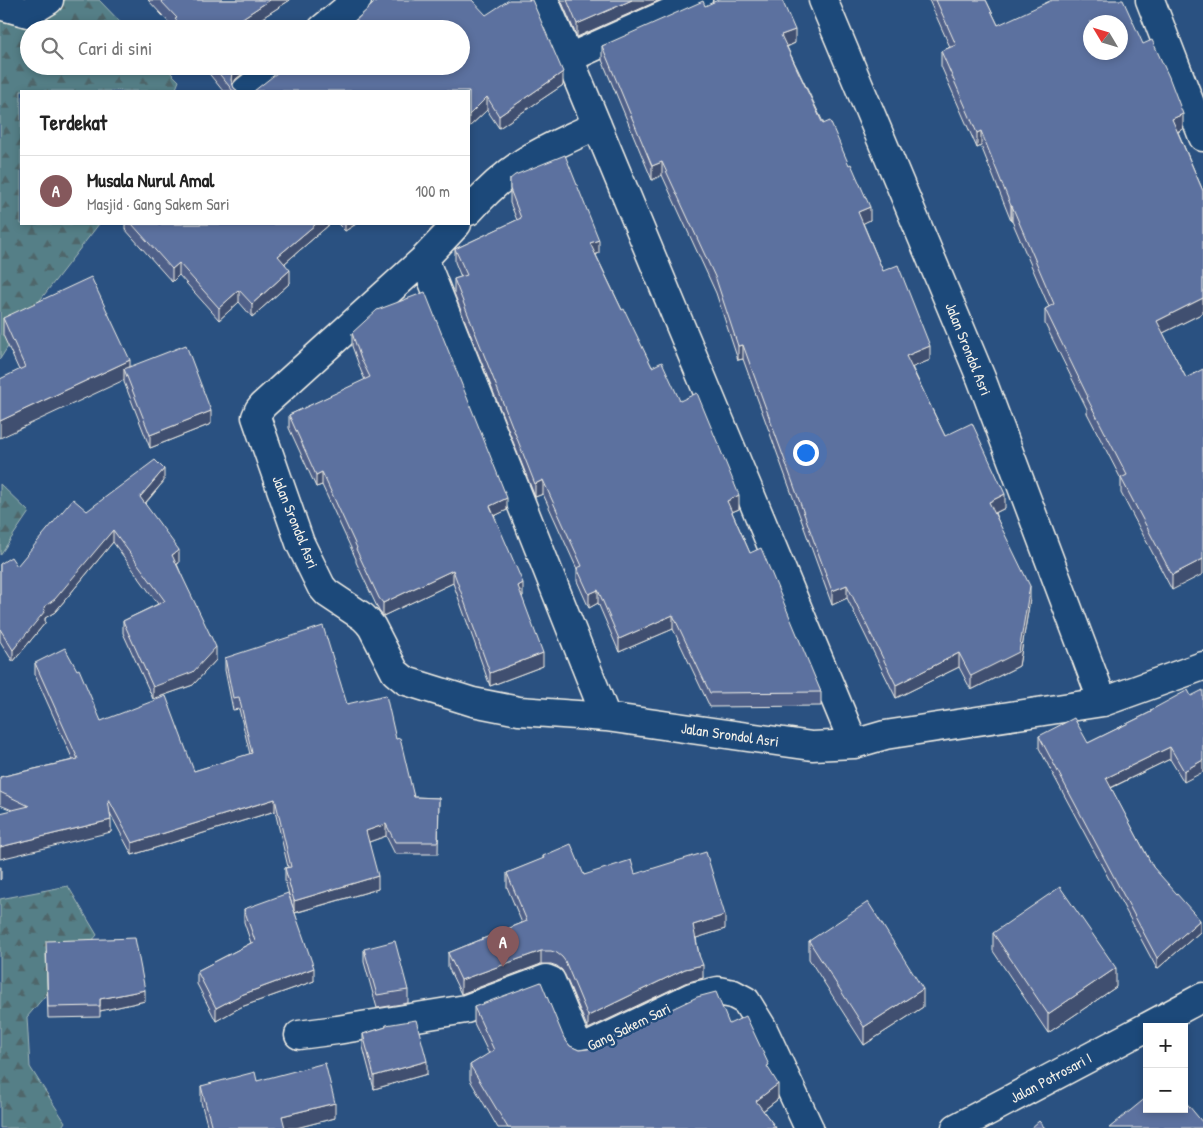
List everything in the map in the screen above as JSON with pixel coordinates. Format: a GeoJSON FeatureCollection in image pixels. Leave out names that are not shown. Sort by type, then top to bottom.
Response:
{"type":"FeatureCollection","features":[{"type":"Feature","properties":{"kind":"street"},"geometry":{"type":"LineString","coordinates":[[0,4],[28,13],[49,0]]}},
{"type":"Feature","properties":{"kind":"street"},"geometry":{"type":"LineString","coordinates":[[333,20],[357,0]]}},
{"type":"Feature","properties":{"kind":"street"},"geometry":{"type":"LineString","coordinates":[[544,0],[598,125],[854,744]]}},
{"type":"Feature","properties":{"kind":"street"},"geometry":{"type":"LineString","coordinates":[[569,58],[698,0]]}},
{"type":"Feature","properties":{"kind":"street","name":"Jalan Srondol Asri"},"geometry":{"type":"LineString","coordinates":[[823,0],[981,378],[1104,702]]}},
{"type":"Feature","properties":{"kind":"street"},"geometry":{"type":"LineString","coordinates":[[1150,0],[1203,137]]}},
{"type":"Feature","properties":{"kind":"street"},"geometry":{"type":"LineString","coordinates":[[247,90],[266,75]]}},
{"type":"Feature","properties":{"kind":"street"},"geometry":{"type":"LineString","coordinates":[[470,210],[488,190],[524,162],[598,125]]}},
{"type":"Feature","properties":{"kind":"street","name":"Jalan Srondol Asri"},"geometry":{"type":"LineString","coordinates":[[456,225],[424,259],[263,405],[256,417],[300,543],[324,589],[368,622],[395,672],[406,681],[473,702],[520,711],[606,717],[812,746],[854,744],[885,735],[1104,702],[1203,666]]}},
{"type":"Feature","properties":{"kind":"street"},"geometry":{"type":"LineString","coordinates":[[424,259],[606,717]]}},
{"type":"Feature","properties":{"kind":"street","name":"Gang Sakem Sari"},"geometry":{"type":"LineString","coordinates":[[299,1035],[466,1009],[546,979],[551,980],[578,1047],[581,1050],[692,996],[718,991],[733,994],[746,1001],[762,1028],[808,1128]]}},
{"type":"Feature","properties":{"kind":"street","name":"Jalan Potrosari I"},"geometry":{"type":"LineString","coordinates":[[1154,1023],[1203,997]]}},
{"type":"Feature","properties":{"kind":"street","name":"Jalan Potrosari I"},"geometry":{"type":"LineString","coordinates":[[956,1128],[1143,1029]]}},
{"type":"Feature","properties":{"kind":"green space"},"geometry":{"type":"Polygon","coordinates":[[[0,0],[99,0],[118,20],[20,20],[20,75],[173,75],[179,81],[175,90],[20,90],[20,225],[98,225],[27,317],[0,359],[0,0]]]}},
{"type":"Feature","properties":{"kind":"green space"},"geometry":{"type":"Polygon","coordinates":[[[0,484],[29,512],[0,555],[0,484]]]}},
{"type":"Feature","properties":{"kind":"green space"},"geometry":{"type":"Polygon","coordinates":[[[68,886],[97,935],[27,1017],[30,1067],[65,1122],[61,1128],[0,1128],[0,899],[68,886]]]}},
{"type":"Feature","properties":{"kind":"building"},"geometry":{"type":"Polygon","coordinates":[[[160,0],[270,0],[242,20],[176,20],[177,18],[160,0]]]}},
{"type":"Feature","properties":{"kind":"building"},"geometry":{"type":"Polygon","coordinates":[[[377,0],[472,0],[486,15],[509,0],[532,0],[563,72],[499,116],[487,97],[470,114],[470,90],[255,90],[274,75],[470,75],[470,20],[356,20],[377,0]]]}},
{"type":"Feature","properties":{"kind":"building"},"geometry":{"type":"Polygon","coordinates":[[[567,0],[632,0],[577,24],[567,0]]]}},
{"type":"Feature","properties":{"kind":"building"},"geometry":{"type":"Polygon","coordinates":[[[718,0],[782,0],[795,30],[781,35],[823,124],[830,121],[870,207],[858,212],[883,271],[898,265],[930,346],[906,356],[945,436],[972,423],[1005,494],[989,502],[1030,586],[1019,652],[971,676],[959,653],[896,685],[847,585],[832,591],[743,345],[738,346],[716,279],[662,162],[652,166],[602,46],[703,1],[705,6],[718,0]]]}},
{"type":"Feature","properties":{"kind":"building"},"geometry":{"type":"Polygon","coordinates":[[[936,0],[986,0],[998,25],[1052,0],[1123,0],[1143,44],[1152,40],[1169,77],[1183,114],[1172,119],[1203,191],[1203,298],[1157,321],[1186,378],[1203,369],[1203,559],[1172,575],[1121,478],[1127,475],[1087,398],[1045,309],[1054,304],[1011,206],[981,131],[977,133],[941,51],[956,45],[936,0]]]}},
{"type":"Feature","properties":{"kind":"building"},"geometry":{"type":"Polygon","coordinates":[[[220,75],[232,75],[231,80],[237,90],[232,90],[220,75]]]}},
{"type":"Feature","properties":{"kind":"building"},"geometry":{"type":"Polygon","coordinates":[[[565,155],[599,240],[590,243],[652,367],[662,362],[680,401],[697,393],[739,495],[727,501],[750,553],[761,548],[821,692],[710,693],[673,615],[619,639],[598,590],[589,594],[577,568],[582,566],[543,480],[535,484],[454,279],[467,275],[455,249],[521,218],[510,189],[510,179],[515,175],[565,155]]]}},
{"type":"Feature","properties":{"kind":"building"},"geometry":{"type":"Polygon","coordinates":[[[133,225],[315,225],[278,256],[290,270],[252,304],[239,290],[219,308],[179,263],[172,269],[133,225]]]}},
{"type":"Feature","properties":{"kind":"building"},"geometry":{"type":"Polygon","coordinates":[[[91,277],[130,360],[0,421],[0,379],[25,367],[3,318],[91,277]]]}},
{"type":"Feature","properties":{"kind":"building"},"geometry":{"type":"Polygon","coordinates":[[[425,292],[507,498],[490,506],[523,583],[518,586],[543,653],[490,673],[453,570],[383,603],[379,598],[322,472],[316,475],[289,415],[370,377],[361,359],[352,333],[377,310],[425,292]]]}},
{"type":"Feature","properties":{"kind":"building"},"geometry":{"type":"Polygon","coordinates":[[[186,345],[211,411],[150,435],[124,369],[186,345]]]}},
{"type":"Feature","properties":{"kind":"building"},"geometry":{"type":"Polygon","coordinates":[[[155,460],[164,469],[140,497],[179,550],[172,555],[216,647],[193,672],[153,687],[123,621],[165,601],[113,530],[55,599],[44,607],[45,611],[13,650],[0,629],[0,564],[11,557],[17,566],[73,499],[87,511],[155,460]]]}},
{"type":"Feature","properties":{"kind":"building"},"geometry":{"type":"Polygon","coordinates":[[[323,626],[347,704],[386,695],[396,739],[400,738],[414,797],[439,798],[438,842],[395,842],[386,824],[366,831],[378,876],[294,901],[285,868],[291,867],[275,799],[132,843],[108,800],[111,820],[0,847],[0,813],[29,806],[0,792],[0,777],[78,759],[35,663],[65,648],[77,670],[79,669],[101,721],[166,696],[194,771],[252,753],[239,697],[233,698],[225,658],[323,626]]]}},
{"type":"Feature","properties":{"kind":"building"},"geometry":{"type":"Polygon","coordinates":[[[1188,690],[1191,696],[1203,690],[1203,760],[1184,771],[1170,747],[1106,778],[1153,867],[1200,920],[1157,958],[1039,736],[1074,718],[1088,743],[1151,712],[1151,710],[1188,690]]]}},
{"type":"Feature","properties":{"kind":"building"},"geometry":{"type":"Polygon","coordinates":[[[571,844],[584,875],[631,860],[635,874],[706,852],[725,915],[693,925],[703,965],[685,969],[588,1016],[565,961],[557,953],[551,951],[541,951],[461,980],[448,953],[527,921],[507,873],[544,858],[543,856],[571,844]]]}},
{"type":"Feature","properties":{"kind":"building"},"geometry":{"type":"Polygon","coordinates":[[[1060,887],[1116,968],[1048,1014],[993,933],[1060,887]]]}},
{"type":"Feature","properties":{"kind":"building"},"geometry":{"type":"Polygon","coordinates":[[[288,893],[314,968],[241,995],[216,1008],[197,971],[255,941],[244,909],[288,893]]]}},
{"type":"Feature","properties":{"kind":"building"},"geometry":{"type":"Polygon","coordinates":[[[868,902],[923,989],[864,1027],[809,941],[868,902]]]}},
{"type":"Feature","properties":{"kind":"building"},"geometry":{"type":"Polygon","coordinates":[[[135,938],[145,990],[100,999],[100,1006],[48,1007],[46,941],[135,938]]]}},
{"type":"Feature","properties":{"kind":"building"},"geometry":{"type":"Polygon","coordinates":[[[395,941],[408,990],[377,995],[364,949],[395,941]]]}},
{"type":"Feature","properties":{"kind":"building"},"geometry":{"type":"Polygon","coordinates":[[[541,982],[564,1038],[570,1046],[579,1050],[588,1049],[697,997],[716,992],[729,1024],[746,1016],[769,1065],[767,1066],[778,1084],[756,1101],[776,1128],[508,1128],[470,1065],[494,1050],[474,1007],[541,982]]]}},
{"type":"Feature","properties":{"kind":"building"},"geometry":{"type":"Polygon","coordinates":[[[416,1020],[427,1061],[374,1076],[363,1034],[386,1027],[386,1025],[416,1020]]]}},
{"type":"Feature","properties":{"kind":"building"},"geometry":{"type":"Polygon","coordinates":[[[325,1063],[335,1103],[282,1116],[285,1128],[212,1128],[201,1086],[255,1072],[257,1081],[325,1063]]]}},
{"type":"Feature","properties":{"kind":"building"},"geometry":{"type":"Polygon","coordinates":[[[1143,1100],[1143,1113],[1188,1113],[1188,1105],[1203,1123],[1203,1128],[1109,1128],[1143,1100]]]}},
{"type":"Feature","properties":{"kind":"building"},"geometry":{"type":"Polygon","coordinates":[[[1039,1121],[1045,1128],[1031,1128],[1039,1121]]]}},
{"type":"Feature","properties":{"kind":"place","name":"Musala Nurul Amal"},"geometry":{"type":"Point","coordinates":[503,967]}}]}
